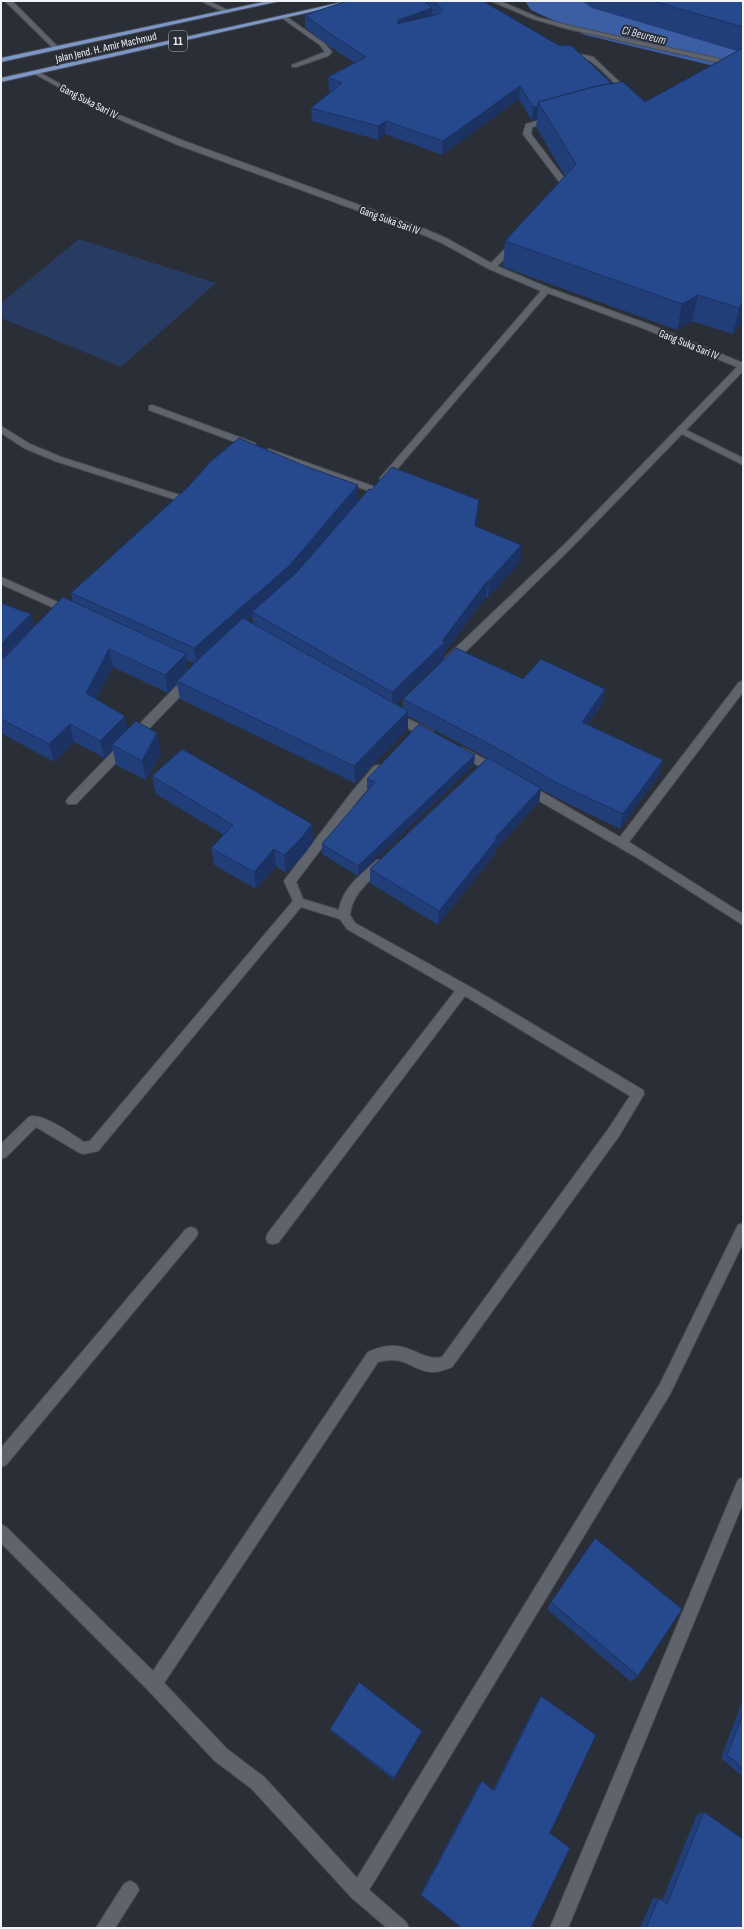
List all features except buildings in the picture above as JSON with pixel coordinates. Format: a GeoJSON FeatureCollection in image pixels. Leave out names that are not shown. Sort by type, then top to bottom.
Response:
{"type":"FeatureCollection","features":[{"type":"Feature","properties":{"kind":"highway","name":"Jalan Jend. H. Amir Machmud"},"geometry":{"type":"LineString","coordinates":[[1,60],[278,1]]}},
{"type":"Feature","properties":{"kind":"highway","name":"Jalan Jend. H. Amir Machmud"},"geometry":{"type":"LineString","coordinates":[[1,80],[356,1]]}},
{"type":"Feature","properties":{"kind":"street"},"geometry":{"type":"LineString","coordinates":[[8,1],[56,48]]}},
{"type":"Feature","properties":{"kind":"street"},"geometry":{"type":"LineString","coordinates":[[204,1],[228,12]]}},
{"type":"Feature","properties":{"kind":"street"},"geometry":{"type":"LineString","coordinates":[[494,1],[535,18],[570,28],[743,66]]}},
{"type":"Feature","properties":{"kind":"street"},"geometry":{"type":"LineString","coordinates":[[284,17],[322,44],[329,52],[326,55],[294,66]]}},
{"type":"Feature","properties":{"kind":"street"},"geometry":{"type":"LineString","coordinates":[[559,56],[571,58],[580,56],[591,58],[634,99]]}},
{"type":"Feature","properties":{"kind":"street","name":"Gang Suka Sari IV"},"geometry":{"type":"LineString","coordinates":[[37,73],[107,112],[181,144],[422,231],[445,241],[492,267],[546,290],[648,327],[743,366]]}},
{"type":"Feature","properties":{"kind":"street"},"geometry":{"type":"LineString","coordinates":[[560,117],[529,126],[527,134],[564,183],[565,192],[560,198]]}},
{"type":"Feature","properties":{"kind":"street"},"geometry":{"type":"LineString","coordinates":[[492,267],[519,240]]}},
{"type":"Feature","properties":{"kind":"street"},"geometry":{"type":"LineString","coordinates":[[360,507],[546,290]]}},
{"type":"Feature","properties":{"kind":"street"},"geometry":{"type":"LineString","coordinates":[[444,666],[568,546],[743,366]]}},
{"type":"Feature","properties":{"kind":"street"},"geometry":{"type":"LineString","coordinates":[[152,408],[235,444],[375,490]]}},
{"type":"Feature","properties":{"kind":"street"},"geometry":{"type":"LineString","coordinates":[[1,429],[27,446],[58,459],[188,498],[175,510]]}},
{"type":"Feature","properties":{"kind":"street"},"geometry":{"type":"LineString","coordinates":[[680,430],[743,462]]}},
{"type":"Feature","properties":{"kind":"street"},"geometry":{"type":"LineString","coordinates":[[1,580],[79,616]]}},
{"type":"Feature","properties":{"kind":"street"},"geometry":{"type":"LineString","coordinates":[[72,801],[198,671]]}},
{"type":"Feature","properties":{"kind":"street"},"geometry":{"type":"LineString","coordinates":[[622,843],[743,685]]}},
{"type":"Feature","properties":{"kind":"street"},"geometry":{"type":"LineString","coordinates":[[393,712],[417,728],[437,738]]}},
{"type":"Feature","properties":{"kind":"street"},"geometry":{"type":"LineString","coordinates":[[406,739],[417,728]]}},
{"type":"Feature","properties":{"kind":"street"},"geometry":{"type":"LineString","coordinates":[[451,746],[505,776]]}},
{"type":"Feature","properties":{"kind":"street"},"geometry":{"type":"LineString","coordinates":[[344,916],[299,902],[290,881],[308,861],[358,789],[385,761]]}},
{"type":"Feature","properties":{"kind":"street"},"geometry":{"type":"LineString","coordinates":[[473,774],[485,764]]}},
{"type":"Feature","properties":{"kind":"street"},"geometry":{"type":"LineString","coordinates":[[519,784],[622,843],[743,920]]}},
{"type":"Feature","properties":{"kind":"street"},"geometry":{"type":"LineString","coordinates":[[154,1684],[373,1357],[387,1352],[407,1355],[428,1366],[439,1366],[447,1362],[614,1132],[638,1094],[463,990],[351,926],[344,916],[343,905],[351,892],[390,855]]}},
{"type":"Feature","properties":{"kind":"street"},"geometry":{"type":"LineString","coordinates":[[1,1153],[34,1122],[40,1123],[83,1148],[93,1147],[299,902]]}},
{"type":"Feature","properties":{"kind":"street"},"geometry":{"type":"LineString","coordinates":[[273,1238],[463,990]]}},
{"type":"Feature","properties":{"kind":"street"},"geometry":{"type":"LineString","coordinates":[[358,1892],[665,1389],[743,1229]]}},
{"type":"Feature","properties":{"kind":"street"},"geometry":{"type":"LineString","coordinates":[[1,1460],[191,1234]]}},
{"type":"Feature","properties":{"kind":"street"},"geometry":{"type":"LineString","coordinates":[[559,1928],[743,1485]]}},
{"type":"Feature","properties":{"kind":"street"},"geometry":{"type":"LineString","coordinates":[[1,1532],[154,1684],[221,1755],[258,1783],[358,1892],[400,1928]]}},
{"type":"Feature","properties":{"kind":"street"},"geometry":{"type":"LineString","coordinates":[[105,1928],[130,1890]]}},
{"type":"Feature","properties":{"kind":"shaded area"},"geometry":{"type":"Polygon","coordinates":[[[79,239],[216,283],[121,367],[1,318],[1,303],[79,239]]]}},
{"type":"Feature","properties":{"kind":"waterway","name":"Ci Beureum"},"geometry":{"type":"LineString","coordinates":[[547,1],[601,25],[743,59]]}}]}
